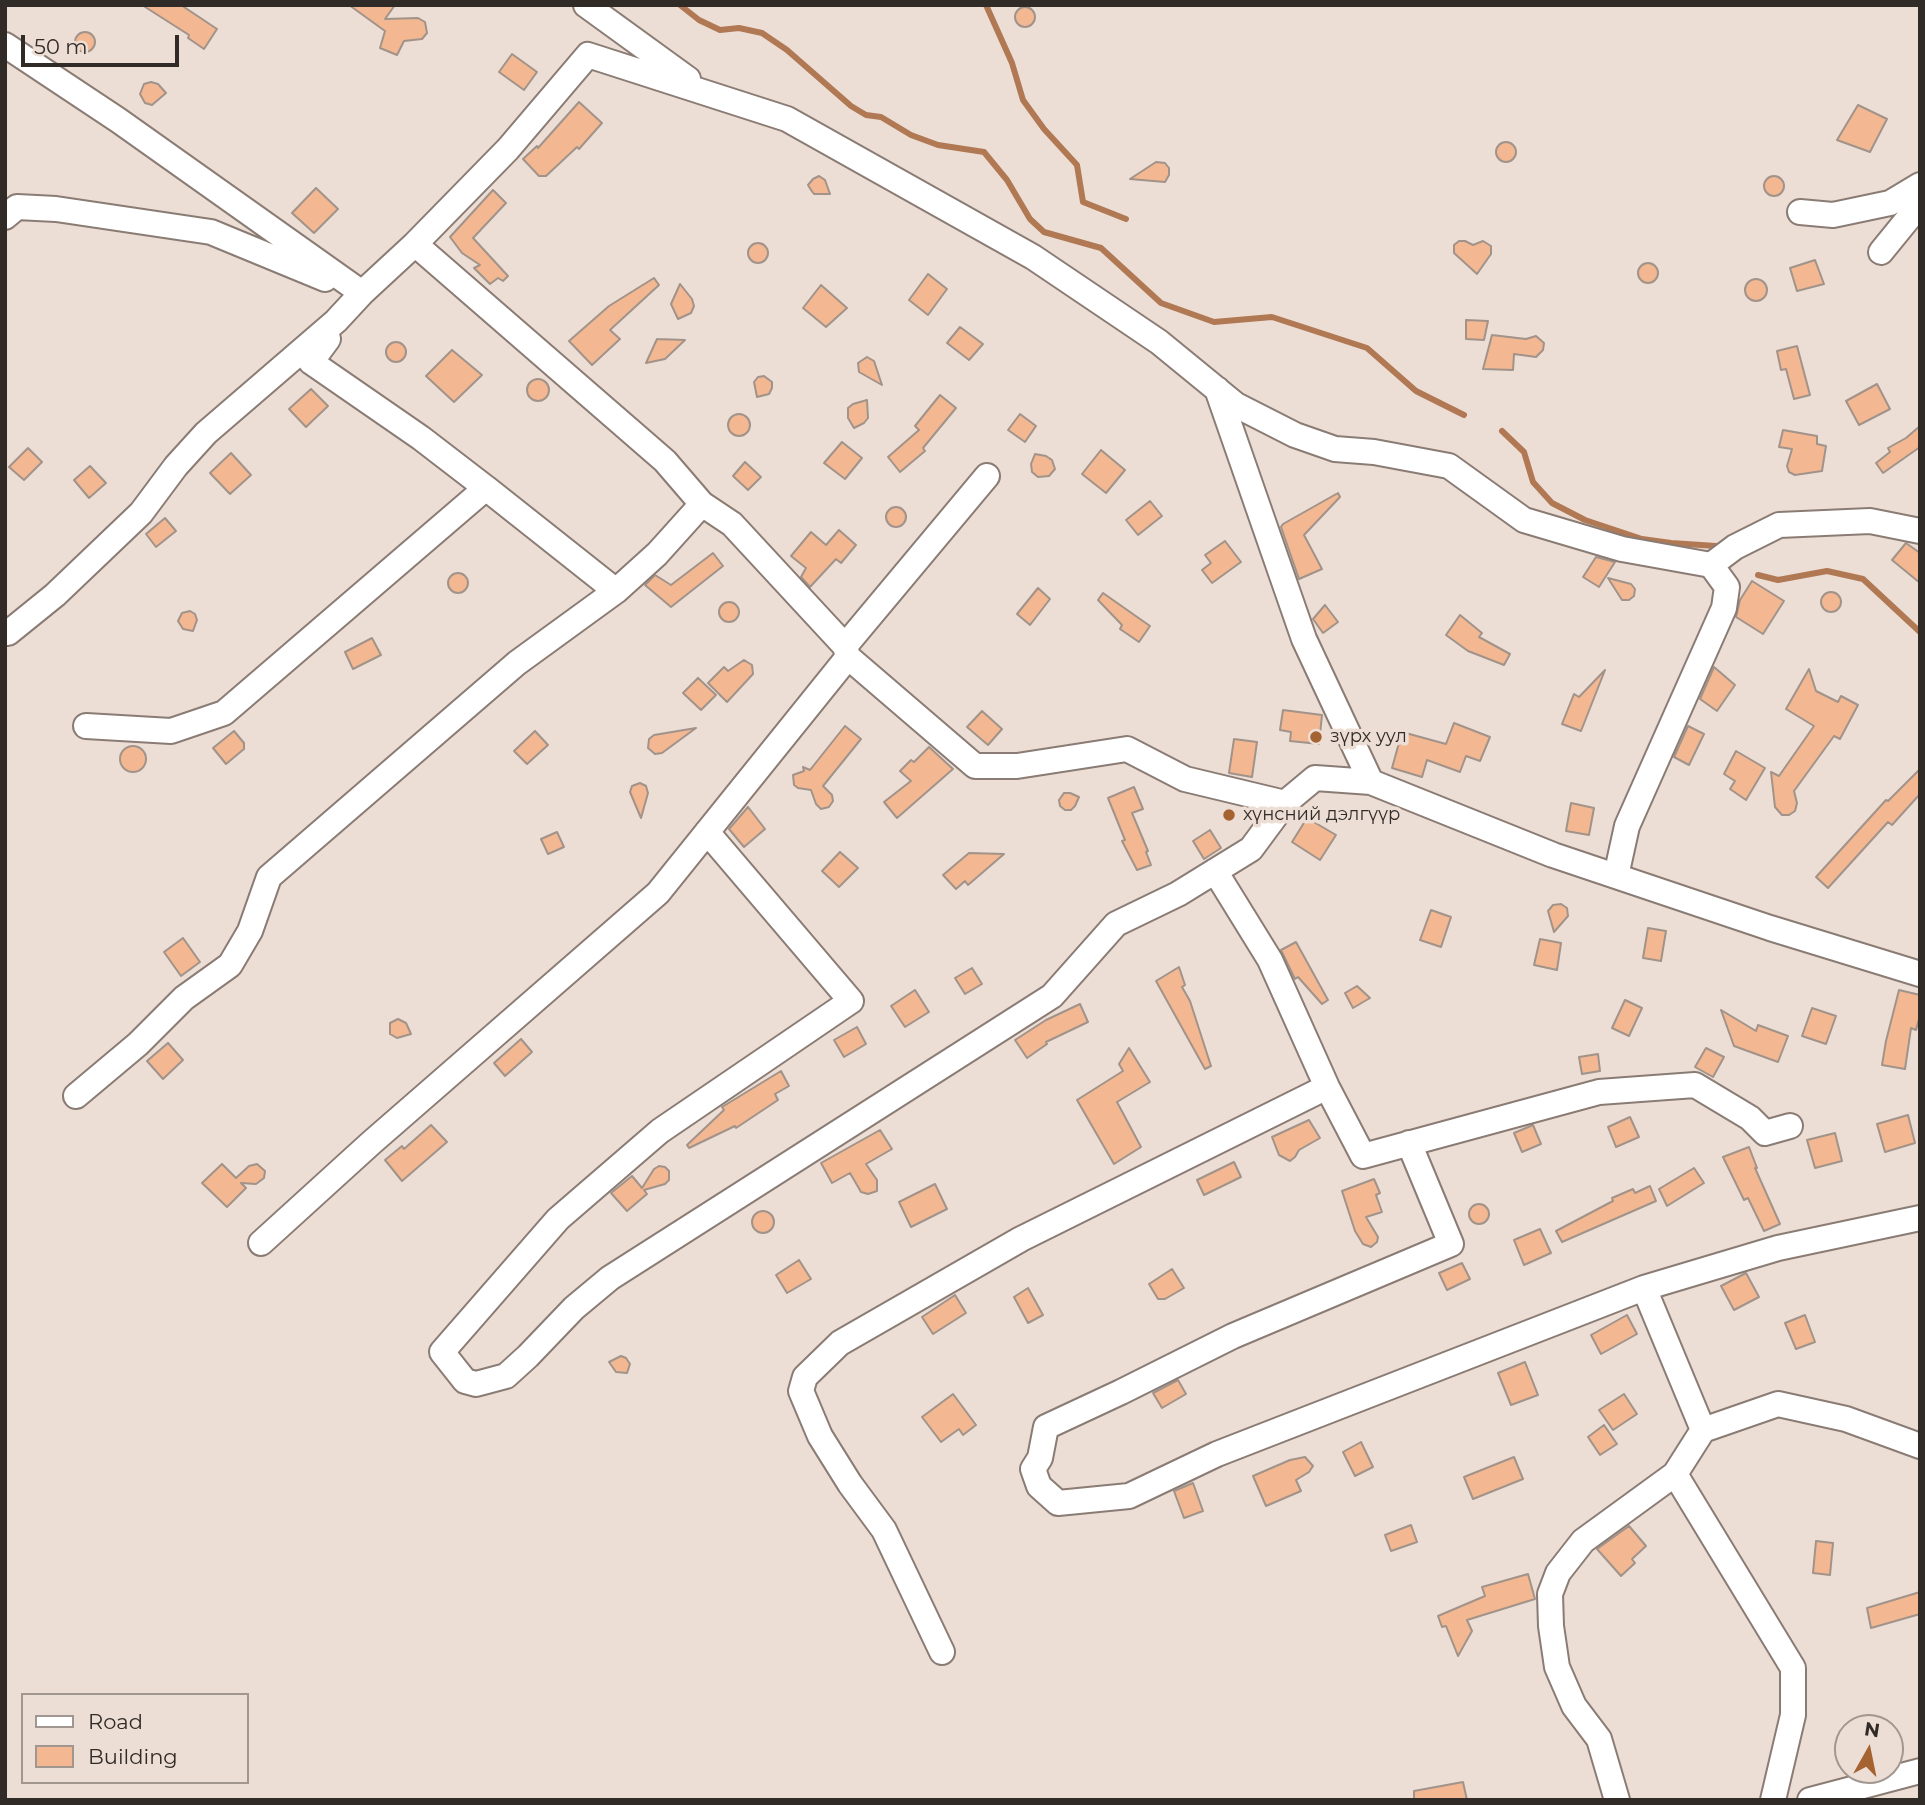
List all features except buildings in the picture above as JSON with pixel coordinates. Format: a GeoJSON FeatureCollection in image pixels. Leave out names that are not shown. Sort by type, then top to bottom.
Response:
{"type":"FeatureCollection","features":[{"type":"Feature","properties":{"kind":"street"},"geometry":{"type":"LineString","coordinates":[[586,5],[709,94]]}},
{"type":"Feature","properties":{"kind":"street"},"geometry":{"type":"LineString","coordinates":[[5,44],[118,120],[362,293]]}},
{"type":"Feature","properties":{"kind":"street"},"geometry":{"type":"LineString","coordinates":[[8,633],[55,595],[141,513],[176,466],[206,433],[336,321],[415,244],[508,149],[589,55],[787,119],[1033,257],[1159,342],[1236,405],[1295,435],[1335,449],[1374,452],[1449,466],[1524,520],[1622,549],[1711,565],[1727,587],[1724,608],[1627,826],[1616,876]]}},
{"type":"Feature","properties":{"kind":"street"},"geometry":{"type":"LineString","coordinates":[[1800,212],[1833,215],[1890,203],[1920,185]]}},
{"type":"Feature","properties":{"kind":"street"},"geometry":{"type":"LineString","coordinates":[[1881,252],[1920,204]]}},
{"type":"Feature","properties":{"kind":"street"},"geometry":{"type":"LineString","coordinates":[[5,217],[17,207],[56,209],[211,232],[362,293]]}},
{"type":"Feature","properties":{"kind":"street"},"geometry":{"type":"LineString","coordinates":[[415,244],[665,461],[702,504],[732,524],[846,651],[975,766],[1017,766],[1127,749],[1185,779],[1285,803]]}},
{"type":"Feature","properties":{"kind":"street"},"geometry":{"type":"LineString","coordinates":[[362,293],[311,362],[421,438],[616,591]]}},
{"type":"Feature","properties":{"kind":"street"},"geometry":{"type":"LineString","coordinates":[[1217,389],[1304,639],[1371,782]]}},
{"type":"Feature","properties":{"kind":"street"},"geometry":{"type":"LineString","coordinates":[[261,1244],[371,1143],[658,893],[846,651],[987,476]]}},
{"type":"Feature","properties":{"kind":"street"},"geometry":{"type":"LineString","coordinates":[[86,726],[171,731],[224,713],[486,488]]}},
{"type":"Feature","properties":{"kind":"street"},"geometry":{"type":"LineString","coordinates":[[76,1096],[138,1044],[184,998],[230,965],[250,931],[269,877],[517,663],[616,591],[657,554],[702,504]]}},
{"type":"Feature","properties":{"kind":"street"},"geometry":{"type":"LineString","coordinates":[[1711,565],[1735,547],[1779,525],[1870,521],[1920,531]]}},
{"type":"Feature","properties":{"kind":"street"},"geometry":{"type":"LineString","coordinates":[[708,832],[851,1001],[660,1131],[558,1219],[442,1352],[465,1381],[476,1384],[506,1376],[575,1308],[610,1279],[1052,996],[1116,924],[1178,894],[1251,849],[1285,803],[1315,778],[1371,782],[1553,855],[1920,974]]}},
{"type":"Feature","properties":{"kind":"street"},"geometry":{"type":"LineString","coordinates":[[1215,871],[1270,960],[1327,1087],[1363,1156],[1599,1093],[1695,1084],[1750,1118],[1765,1133],[1790,1126]]}},
{"type":"Feature","properties":{"kind":"street"},"geometry":{"type":"LineString","coordinates":[[942,1652],[884,1530],[850,1484],[820,1436],[802,1391],[805,1377],[840,1343],[1021,1239],[1327,1087]]}},
{"type":"Feature","properties":{"kind":"street"},"geometry":{"type":"LineString","coordinates":[[1409,1143],[1451,1244],[1233,1335],[1045,1427],[1040,1458],[1033,1469],[1040,1486],[1058,1503],[1129,1496],[1217,1454],[1644,1288],[1777,1248],[1920,1218]]}},
{"type":"Feature","properties":{"kind":"street"},"geometry":{"type":"LineString","coordinates":[[1644,1288],[1703,1430]]}},
{"type":"Feature","properties":{"kind":"street"},"geometry":{"type":"LineString","coordinates":[[1617,1800],[1599,1740],[1574,1706],[1557,1667],[1550,1626],[1550,1594],[1558,1573],[1583,1541],[1675,1474],[1703,1430],[1778,1404],[1846,1419],[1920,1446]]}},
{"type":"Feature","properties":{"kind":"street"},"geometry":{"type":"LineString","coordinates":[[1675,1474],[1793,1668],[1793,1715],[1773,1800]]}},
{"type":"Feature","properties":{"kind":"street"},"geometry":{"type":"LineString","coordinates":[[1810,1800],[1920,1770]]}},
{"type":"Feature","properties":{"kind":"waterway"},"geometry":{"type":"LineString","coordinates":[[680,5],[699,20],[720,30],[739,28],[762,33],[787,50],[851,106],[866,115],[881,117],[911,135],[938,145],[984,152],[1007,180],[1030,219],[1044,232],[1101,248],[1161,303],[1214,322],[1272,317],[1367,348],[1416,391],[1464,415]]}},
{"type":"Feature","properties":{"kind":"waterway"},"geometry":{"type":"LineString","coordinates":[[986,5],[1012,63],[1023,100],[1044,129],[1077,165],[1083,202],[1126,219]]}},
{"type":"Feature","properties":{"kind":"waterway"},"geometry":{"type":"LineString","coordinates":[[1502,431],[1524,452],[1533,482],[1552,503],[1585,520],[1642,539],[1716,546]]}},
{"type":"Feature","properties":{"kind":"waterway"},"geometry":{"type":"LineString","coordinates":[[1758,575],[1778,580],[1827,571],[1863,579],[1920,632]]}},
{"type":"Feature","properties":{"kind":"place","name":"зүрх уул"},"geometry":{"type":"Point","coordinates":[1316,737]}},
{"type":"Feature","properties":{"kind":"place","name":"хүнсний дэлгүүр"},"geometry":{"type":"Point","coordinates":[1229,815]}}]}
